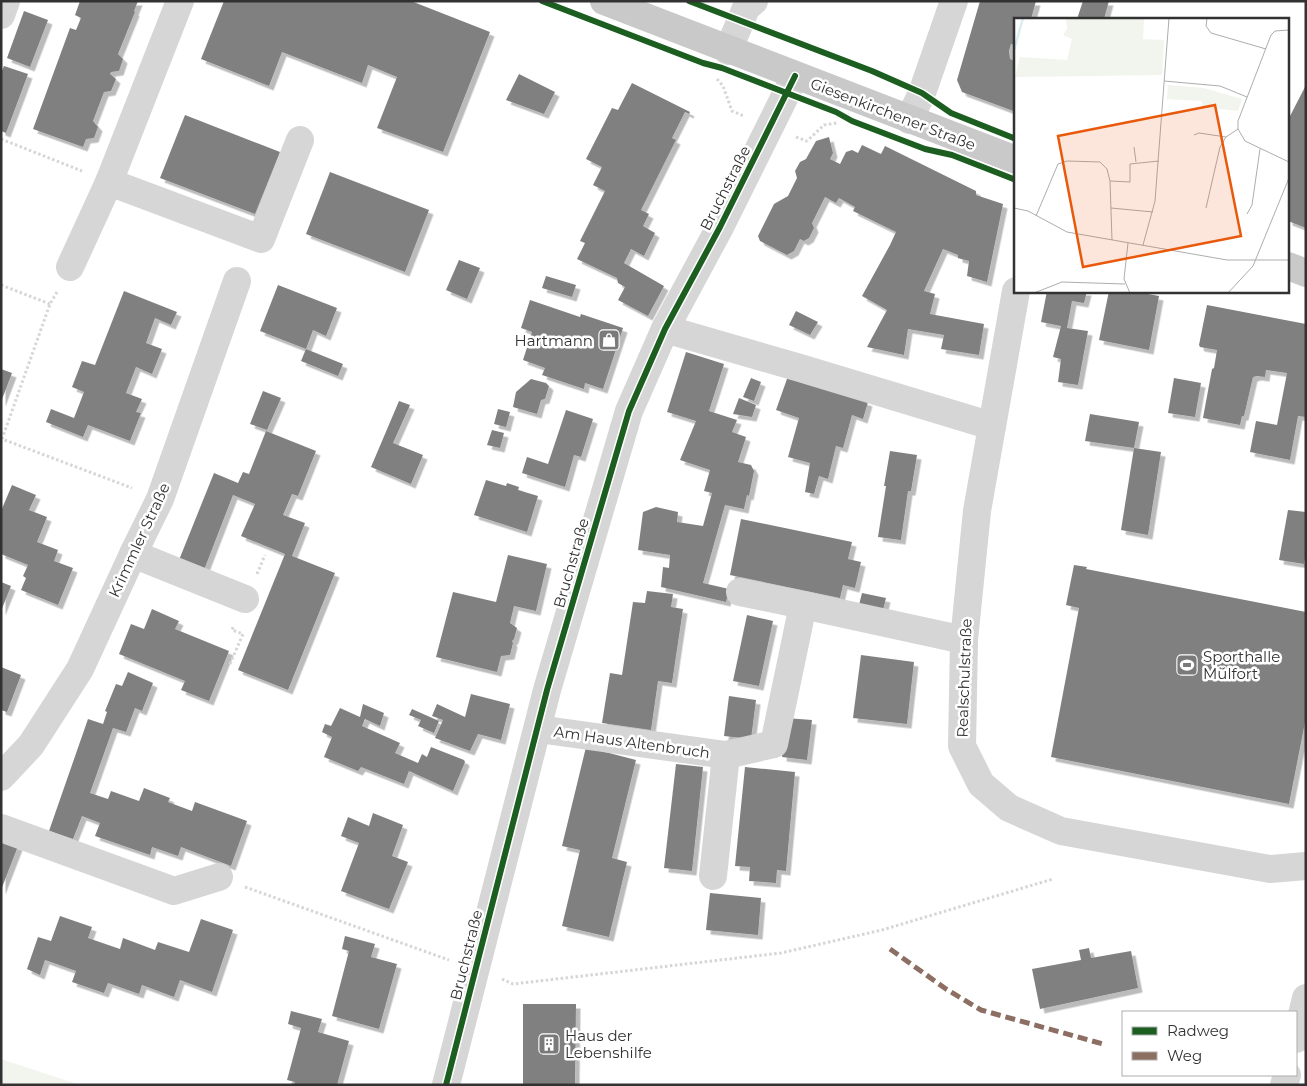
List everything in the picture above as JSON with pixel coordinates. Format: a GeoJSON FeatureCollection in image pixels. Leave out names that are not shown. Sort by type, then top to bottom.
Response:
{"type":"FeatureCollection","features":[{"type":"Feature","properties":{"kind":"main road","name":"Giesenkirchener Straße"},"geometry":{"type":"LineString","coordinates":[[604,1],[728,51],[1014,159]]}},
{"type":"Feature","properties":{"kind":"main road"},"geometry":{"type":"LineString","coordinates":[[1290,267],[1306,273]]}},
{"type":"Feature","properties":{"kind":"street"},"geometry":{"type":"LineString","coordinates":[[1,15],[6,1]]}},
{"type":"Feature","properties":{"kind":"street"},"geometry":{"type":"LineString","coordinates":[[70,267],[109,182],[180,1]]}},
{"type":"Feature","properties":{"kind":"street"},"geometry":{"type":"LineString","coordinates":[[728,51],[746,8],[754,1]]}},
{"type":"Feature","properties":{"kind":"street"},"geometry":{"type":"LineString","coordinates":[[908,120],[922,93],[954,1]]}},
{"type":"Feature","properties":{"kind":"street","name":"Bruchstraße"},"geometry":{"type":"LineString","coordinates":[[446,1085],[547,690],[629,411],[665,329],[720,227],[795,76]]}},
{"type":"Feature","properties":{"kind":"street"},"geometry":{"type":"LineString","coordinates":[[109,182],[262,240],[300,140]]}},
{"type":"Feature","properties":{"kind":"street","name":"Krimmler Straße"},"geometry":{"type":"LineString","coordinates":[[1,777],[31,746],[80,669],[160,499],[237,282]]}},
{"type":"Feature","properties":{"kind":"street","name":"Realschulstraße"},"geometry":{"type":"LineString","coordinates":[[1016,292],[977,510],[964,640],[962,746],[982,784],[1009,808],[1061,831],[1270,869],[1306,866]]}},
{"type":"Feature","properties":{"kind":"street"},"geometry":{"type":"LineString","coordinates":[[665,329],[992,426]]}},
{"type":"Feature","properties":{"kind":"street"},"geometry":{"type":"LineString","coordinates":[[133,554],[245,599]]}},
{"type":"Feature","properties":{"kind":"street"},"geometry":{"type":"LineString","coordinates":[[740,592],[964,640]]}},
{"type":"Feature","properties":{"kind":"street","name":"Am Haus Altenbruch"},"geometry":{"type":"LineString","coordinates":[[538,729],[726,755],[774,744],[803,605]]}},
{"type":"Feature","properties":{"kind":"street","name":"Am Haus Altenbruch"},"geometry":{"type":"LineString","coordinates":[[713,876],[726,755]]}},
{"type":"Feature","properties":{"kind":"street"},"geometry":{"type":"LineString","coordinates":[[1,828],[174,891],[219,877]]}},
{"type":"Feature","properties":{"kind":"street"},"geometry":{"type":"LineString","coordinates":[[1297,1035],[1306,998]]}},
{"type":"Feature","properties":{"kind":"path"},"geometry":{"type":"LineString","coordinates":[[716,78],[723,86],[732,111]]}},
{"type":"Feature","properties":{"kind":"path"},"geometry":{"type":"LineString","coordinates":[[807,142],[824,125],[842,122]]}},
{"type":"Feature","properties":{"kind":"path"},"geometry":{"type":"LineString","coordinates":[[1,139],[109,182]]}},
{"type":"Feature","properties":{"kind":"path"},"geometry":{"type":"LineString","coordinates":[[1,285],[50,304],[2,439],[160,499]]}},
{"type":"Feature","properties":{"kind":"path"},"geometry":{"type":"LineString","coordinates":[[219,877],[513,984],[781,952],[882,930],[1053,879]]}},
{"type":"Feature","properties":{"kind":"shaded area"},"geometry":{"type":"Polygon","coordinates":[[[1,1059],[80,1085],[1,1085],[1,1059]]]}},
{"type":"Feature","properties":{"kind":"building"},"geometry":{"type":"Polygon","coordinates":[[[80,1],[138,1],[118,54],[123,59],[119,71],[111,72],[110,74],[116,79],[111,91],[104,92],[93,121],[98,127],[94,138],[86,139],[83,147],[33,129],[70,28],[76,30],[81,18],[75,15],[80,1]]]}},
{"type":"Feature","properties":{"kind":"building"},"geometry":{"type":"Polygon","coordinates":[[[224,1],[411,1],[490,32],[443,152],[377,128],[397,77],[368,65],[362,83],[282,52],[269,86],[201,59],[224,1]]]}},
{"type":"Feature","properties":{"kind":"building"},"geometry":{"type":"Polygon","coordinates":[[[980,1],[1036,1],[1031,18],[1014,18],[1014,45],[1011,44],[1009,51],[1010,59],[1014,60],[1014,111],[962,92],[957,80],[980,1]]]}},
{"type":"Feature","properties":{"kind":"building"},"geometry":{"type":"Polygon","coordinates":[[[1083,1],[1109,1],[1104,18],[1077,18],[1083,1]]]}},
{"type":"Feature","properties":{"kind":"building"},"geometry":{"type":"Polygon","coordinates":[[[24,11],[48,20],[30,67],[7,58],[24,11]]]}},
{"type":"Feature","properties":{"kind":"building"},"geometry":{"type":"Polygon","coordinates":[[[4,66],[28,74],[6,133],[1,131],[1,73],[4,66]]]}},
{"type":"Feature","properties":{"kind":"building"},"geometry":{"type":"Polygon","coordinates":[[[519,74],[555,92],[544,114],[506,100],[519,74]]]}},
{"type":"Feature","properties":{"kind":"building"},"geometry":{"type":"Polygon","coordinates":[[[632,83],[690,112],[689,114],[685,112],[672,138],[676,140],[641,210],[649,214],[643,226],[655,233],[644,256],[631,249],[624,263],[664,286],[648,316],[618,300],[625,287],[618,283],[617,278],[577,259],[585,243],[580,241],[605,191],[593,185],[602,167],[586,159],[612,108],[618,110],[632,83]]]}},
{"type":"Feature","properties":{"kind":"building"},"geometry":{"type":"Polygon","coordinates":[[[1306,85],[1306,228],[1290,222],[1290,116],[1306,85]]]}},
{"type":"Feature","properties":{"kind":"building"},"geometry":{"type":"Polygon","coordinates":[[[185,115],[280,152],[255,214],[160,178],[185,115]]]}},
{"type":"Feature","properties":{"kind":"building"},"geometry":{"type":"Polygon","coordinates":[[[829,137],[833,153],[830,159],[840,164],[846,152],[852,150],[858,153],[862,145],[881,154],[885,146],[976,191],[976,195],[1003,204],[987,282],[967,276],[969,261],[958,258],[958,255],[943,249],[924,291],[935,294],[930,314],[984,324],[979,355],[941,349],[944,335],[908,329],[904,355],[867,347],[887,310],[862,296],[896,232],[853,211],[855,207],[839,198],[836,203],[825,197],[812,223],[814,228],[809,238],[804,241],[800,239],[794,251],[787,255],[760,241],[758,236],[774,204],[788,196],[797,178],[795,171],[800,162],[806,159],[816,141],[829,137]]]}},
{"type":"Feature","properties":{"kind":"building"},"geometry":{"type":"Polygon","coordinates":[[[330,172],[429,210],[405,272],[306,234],[330,172]]]}},
{"type":"Feature","properties":{"kind":"building"},"geometry":{"type":"Polygon","coordinates":[[[459,260],[480,268],[467,299],[446,290],[459,260]]]}},
{"type":"Feature","properties":{"kind":"building"},"geometry":{"type":"Polygon","coordinates":[[[546,276],[576,285],[572,297],[542,288],[546,276]]]}},
{"type":"Feature","properties":{"kind":"building"},"geometry":{"type":"Polygon","coordinates":[[[278,285],[337,308],[326,336],[313,330],[306,349],[260,331],[278,285]]]}},
{"type":"Feature","properties":{"kind":"building"},"geometry":{"type":"Polygon","coordinates":[[[124,291],[177,312],[171,325],[155,318],[146,343],[162,349],[152,374],[136,367],[126,393],[142,399],[136,412],[141,413],[130,441],[88,425],[83,437],[46,422],[51,409],[74,418],[84,392],[72,387],[82,361],[95,365],[124,291]]]}},
{"type":"Feature","properties":{"kind":"building"},"geometry":{"type":"Polygon","coordinates":[[[1047,292],[1087,292],[1084,303],[1072,301],[1067,328],[1088,331],[1078,385],[1058,382],[1061,359],[1053,357],[1061,326],[1041,322],[1047,292]]]}},
{"type":"Feature","properties":{"kind":"building"},"geometry":{"type":"Polygon","coordinates":[[[1109,292],[1137,292],[1159,296],[1149,350],[1099,340],[1109,292]]]}},
{"type":"Feature","properties":{"kind":"building"},"geometry":{"type":"Polygon","coordinates":[[[530,300],[580,317],[581,314],[623,328],[603,389],[585,383],[584,389],[542,375],[545,368],[523,360],[532,332],[521,328],[530,300]]]}},
{"type":"Feature","properties":{"kind":"building"},"geometry":{"type":"Polygon","coordinates":[[[1207,305],[1306,324],[1306,417],[1298,416],[1290,460],[1250,452],[1256,421],[1277,425],[1287,373],[1266,370],[1265,377],[1253,377],[1244,416],[1242,416],[1240,425],[1203,418],[1217,350],[1200,347],[1199,345],[1207,305]]]}},
{"type":"Feature","properties":{"kind":"building"},"geometry":{"type":"Polygon","coordinates":[[[796,311],[818,322],[810,335],[789,325],[796,311]]]}},
{"type":"Feature","properties":{"kind":"building"},"geometry":{"type":"Polygon","coordinates":[[[306,349],[343,364],[338,376],[301,361],[306,349]]]}},
{"type":"Feature","properties":{"kind":"building"},"geometry":{"type":"Polygon","coordinates":[[[686,352],[724,364],[709,411],[737,420],[732,432],[746,437],[738,462],[751,465],[754,471],[749,496],[747,495],[744,509],[725,505],[703,583],[729,589],[726,602],[661,587],[663,567],[669,568],[670,555],[638,550],[643,512],[656,507],[678,512],[677,522],[703,526],[712,493],[704,491],[710,470],[680,460],[696,421],[667,412],[686,352]]]}},
{"type":"Feature","properties":{"kind":"building"},"geometry":{"type":"Polygon","coordinates":[[[1,369],[12,373],[1,402],[1,369]]]}},
{"type":"Feature","properties":{"kind":"building"},"geometry":{"type":"Polygon","coordinates":[[[788,376],[868,402],[863,419],[852,415],[843,448],[836,446],[828,479],[819,476],[814,494],[805,492],[810,463],[788,457],[799,418],[776,410],[788,376]]]}},
{"type":"Feature","properties":{"kind":"building"},"geometry":{"type":"Polygon","coordinates":[[[751,378],[761,382],[754,401],[743,397],[751,378]]]}},
{"type":"Feature","properties":{"kind":"building"},"geometry":{"type":"Polygon","coordinates":[[[1174,378],[1201,383],[1195,417],[1168,413],[1174,378]]]}},
{"type":"Feature","properties":{"kind":"building"},"geometry":{"type":"Polygon","coordinates":[[[531,379],[546,383],[549,386],[545,399],[541,400],[537,414],[513,407],[516,392],[531,379]]]}},
{"type":"Feature","properties":{"kind":"building"},"geometry":{"type":"Polygon","coordinates":[[[263,391],[281,398],[267,430],[250,424],[263,391]]]}},
{"type":"Feature","properties":{"kind":"building"},"geometry":{"type":"Polygon","coordinates":[[[739,398],[756,405],[752,417],[733,414],[739,398]]]}},
{"type":"Feature","properties":{"kind":"building"},"geometry":{"type":"Polygon","coordinates":[[[399,401],[410,405],[393,443],[423,455],[411,484],[371,467],[399,401]]]}},
{"type":"Feature","properties":{"kind":"building"},"geometry":{"type":"Polygon","coordinates":[[[498,409],[510,412],[506,427],[494,424],[498,409]]]}},
{"type":"Feature","properties":{"kind":"building"},"geometry":{"type":"Polygon","coordinates":[[[566,410],[593,419],[581,457],[574,455],[565,487],[522,473],[527,457],[548,464],[566,410]]]}},
{"type":"Feature","properties":{"kind":"building"},"geometry":{"type":"Polygon","coordinates":[[[1090,414],[1139,422],[1134,448],[1085,441],[1090,414]]]}},
{"type":"Feature","properties":{"kind":"building"},"geometry":{"type":"Polygon","coordinates":[[[492,430],[504,433],[500,448],[487,445],[492,430]]]}},
{"type":"Feature","properties":{"kind":"building"},"geometry":{"type":"Polygon","coordinates":[[[266,431],[316,451],[298,496],[292,494],[283,515],[305,523],[292,556],[335,573],[288,690],[238,670],[285,554],[241,536],[255,504],[233,495],[204,570],[179,560],[214,473],[238,483],[243,472],[249,474],[266,431]]]}},
{"type":"Feature","properties":{"kind":"building"},"geometry":{"type":"Polygon","coordinates":[[[1134,448],[1161,452],[1148,535],[1121,530],[1134,448]]]}},
{"type":"Feature","properties":{"kind":"building"},"geometry":{"type":"Polygon","coordinates":[[[890,451],[917,455],[911,491],[908,491],[901,540],[878,537],[890,451]]]}},
{"type":"Feature","properties":{"kind":"building"},"geometry":{"type":"Polygon","coordinates":[[[486,480],[506,486],[507,483],[519,487],[518,490],[538,496],[527,532],[474,515],[486,480]]]}},
{"type":"Feature","properties":{"kind":"building"},"geometry":{"type":"Polygon","coordinates":[[[12,485],[36,495],[29,510],[47,517],[37,542],[58,550],[54,561],[73,568],[58,605],[21,590],[26,578],[23,576],[28,565],[1,554],[1,511],[12,485]]]}},
{"type":"Feature","properties":{"kind":"building"},"geometry":{"type":"Polygon","coordinates":[[[1288,510],[1306,512],[1306,552],[1304,564],[1279,560],[1288,510]]]}},
{"type":"Feature","properties":{"kind":"building"},"geometry":{"type":"Polygon","coordinates":[[[741,519],[852,542],[848,559],[861,562],[855,588],[843,585],[840,598],[730,575],[741,519]]]}},
{"type":"Feature","properties":{"kind":"building"},"geometry":{"type":"Polygon","coordinates":[[[508,555],[547,564],[536,611],[514,606],[510,623],[517,628],[512,641],[510,655],[501,656],[497,672],[436,657],[453,592],[496,602],[508,555]]]}},
{"type":"Feature","properties":{"kind":"building","name":"Sporthalle Mülfort"},"geometry":{"type":"Polygon","coordinates":[[[1074,565],[1087,567],[1086,569],[1306,612],[1306,717],[1289,804],[1051,757],[1079,608],[1066,605],[1074,565]]]}},
{"type":"Feature","properties":{"kind":"building"},"geometry":{"type":"Polygon","coordinates":[[[1,582],[11,586],[1,611],[1,582]]]}},
{"type":"Feature","properties":{"kind":"building"},"geometry":{"type":"Polygon","coordinates":[[[647,591],[673,594],[671,607],[683,609],[672,683],[658,681],[651,730],[602,723],[610,673],[622,675],[633,602],[645,603],[647,591]]]}},
{"type":"Feature","properties":{"kind":"building"},"geometry":{"type":"Polygon","coordinates":[[[862,593],[886,598],[882,614],[858,609],[862,593]]]}},
{"type":"Feature","properties":{"kind":"building"},"geometry":{"type":"Polygon","coordinates":[[[152,609],[179,621],[175,629],[229,651],[209,701],[181,690],[185,681],[119,654],[131,624],[144,629],[152,609]]]}},
{"type":"Feature","properties":{"kind":"building"},"geometry":{"type":"Polygon","coordinates":[[[747,615],[773,621],[759,686],[733,681],[747,615]]]}},
{"type":"Feature","properties":{"kind":"building"},"geometry":{"type":"Polygon","coordinates":[[[861,655],[914,662],[907,724],[853,718],[861,655]]]}},
{"type":"Feature","properties":{"kind":"building"},"geometry":{"type":"Polygon","coordinates":[[[1,667],[21,675],[7,712],[1,710],[1,667]]]}},
{"type":"Feature","properties":{"kind":"building"},"geometry":{"type":"Polygon","coordinates":[[[128,672],[153,683],[142,711],[135,708],[126,732],[113,728],[90,793],[108,799],[111,791],[139,801],[144,788],[170,798],[168,802],[192,811],[195,802],[247,821],[231,866],[181,847],[178,856],[152,847],[150,855],[95,836],[100,823],[82,816],[73,839],[49,831],[88,719],[103,724],[107,712],[105,711],[116,684],[122,686],[128,672]]]}},
{"type":"Feature","properties":{"kind":"building"},"geometry":{"type":"Polygon","coordinates":[[[471,694],[510,704],[501,740],[478,734],[470,751],[435,738],[443,720],[432,716],[437,704],[465,717],[471,694]]]}},
{"type":"Feature","properties":{"kind":"building"},"geometry":{"type":"Polygon","coordinates":[[[729,696],[756,700],[751,739],[724,736],[729,696]]]}},
{"type":"Feature","properties":{"kind":"building"},"geometry":{"type":"Polygon","coordinates":[[[363,704],[384,713],[380,726],[365,719],[362,726],[400,743],[395,753],[418,763],[422,754],[427,757],[431,747],[464,760],[465,762],[453,791],[409,771],[404,784],[361,767],[358,771],[324,757],[332,737],[322,732],[325,724],[331,726],[340,708],[360,717],[363,704]]]}},
{"type":"Feature","properties":{"kind":"building"},"geometry":{"type":"Polygon","coordinates":[[[412,709],[439,721],[434,733],[418,726],[421,720],[409,715],[412,709]]]}},
{"type":"Feature","properties":{"kind":"building"},"geometry":{"type":"Polygon","coordinates":[[[786,718],[812,720],[807,760],[782,757],[786,718]]]}},
{"type":"Feature","properties":{"kind":"building"},"geometry":{"type":"Polygon","coordinates":[[[586,747],[636,760],[612,858],[627,862],[609,937],[562,926],[580,850],[562,846],[586,747]]]}},
{"type":"Feature","properties":{"kind":"building"},"geometry":{"type":"Polygon","coordinates":[[[676,764],[703,767],[692,871],[664,868],[676,764]]]}},
{"type":"Feature","properties":{"kind":"building"},"geometry":{"type":"Polygon","coordinates":[[[745,767],[795,772],[786,871],[777,870],[776,883],[749,881],[750,867],[735,866],[745,767]]]}},
{"type":"Feature","properties":{"kind":"building"},"geometry":{"type":"Polygon","coordinates":[[[373,813],[403,825],[392,856],[408,862],[389,909],[341,891],[359,843],[341,836],[348,817],[369,826],[373,813]]]}},
{"type":"Feature","properties":{"kind":"building"},"geometry":{"type":"Polygon","coordinates":[[[1,840],[18,846],[1,890],[1,840]]]}},
{"type":"Feature","properties":{"kind":"building"},"geometry":{"type":"Polygon","coordinates":[[[710,893],[761,898],[758,935],[706,930],[710,893]]]}},
{"type":"Feature","properties":{"kind":"building"},"geometry":{"type":"Polygon","coordinates":[[[60,916],[92,927],[88,938],[120,949],[123,938],[155,950],[158,942],[189,952],[201,919],[233,930],[212,992],[180,980],[174,997],[142,985],[139,994],[108,983],[104,993],[72,982],[76,971],[45,960],[40,975],[27,969],[38,937],[51,941],[60,916]]]}},
{"type":"Feature","properties":{"kind":"building"},"geometry":{"type":"Polygon","coordinates":[[[345,936],[375,944],[371,957],[397,964],[379,1029],[332,1016],[349,951],[342,949],[345,936]]]}},
{"type":"Feature","properties":{"kind":"building"},"geometry":{"type":"Polygon","coordinates":[[[1089,948],[1091,958],[1131,951],[1138,988],[1040,1009],[1032,969],[1081,960],[1079,950],[1089,948]]]}},
{"type":"Feature","properties":{"kind":"building","name":"Haus der Lebenshilfe"},"geometry":{"type":"Polygon","coordinates":[[[523,1004],[576,1004],[575,1085],[523,1085],[523,1004]]]}},
{"type":"Feature","properties":{"kind":"building"},"geometry":{"type":"Polygon","coordinates":[[[291,1011],[322,1019],[318,1032],[349,1041],[337,1085],[294,1085],[295,1082],[287,1080],[301,1028],[288,1024],[291,1011]]]}},
{"type":"Feature","properties":{"kind":"marked path"},"geometry":{"type":"LineString","coordinates":[[890,949],[946,989],[981,1010],[1103,1044]]}},
{"type":"Feature","properties":{"kind":"cycle path"},"geometry":{"type":"LineString","coordinates":[[542,1],[836,112],[852,121],[925,149],[952,155],[1014,179]]}},
{"type":"Feature","properties":{"kind":"cycle path"},"geometry":{"type":"LineString","coordinates":[[689,1],[872,71],[922,93],[951,113],[1014,138]]}},
{"type":"Feature","properties":{"kind":"cycle path"},"geometry":{"type":"LineString","coordinates":[[446,1085],[547,690],[629,411],[665,329],[720,227],[795,76]]}},
{"type":"Feature","properties":{"kind":"place","name":"Hartmann"},"geometry":{"type":"Point","coordinates":[609,340]}},
{"type":"Feature","properties":{"kind":"place","name":"Sporthalle Mülfort"},"geometry":{"type":"Point","coordinates":[1187,665]}},
{"type":"Feature","properties":{"kind":"place","name":"Haus der Lebenshilfe"},"geometry":{"type":"Point","coordinates":[549,1044]}}]}
